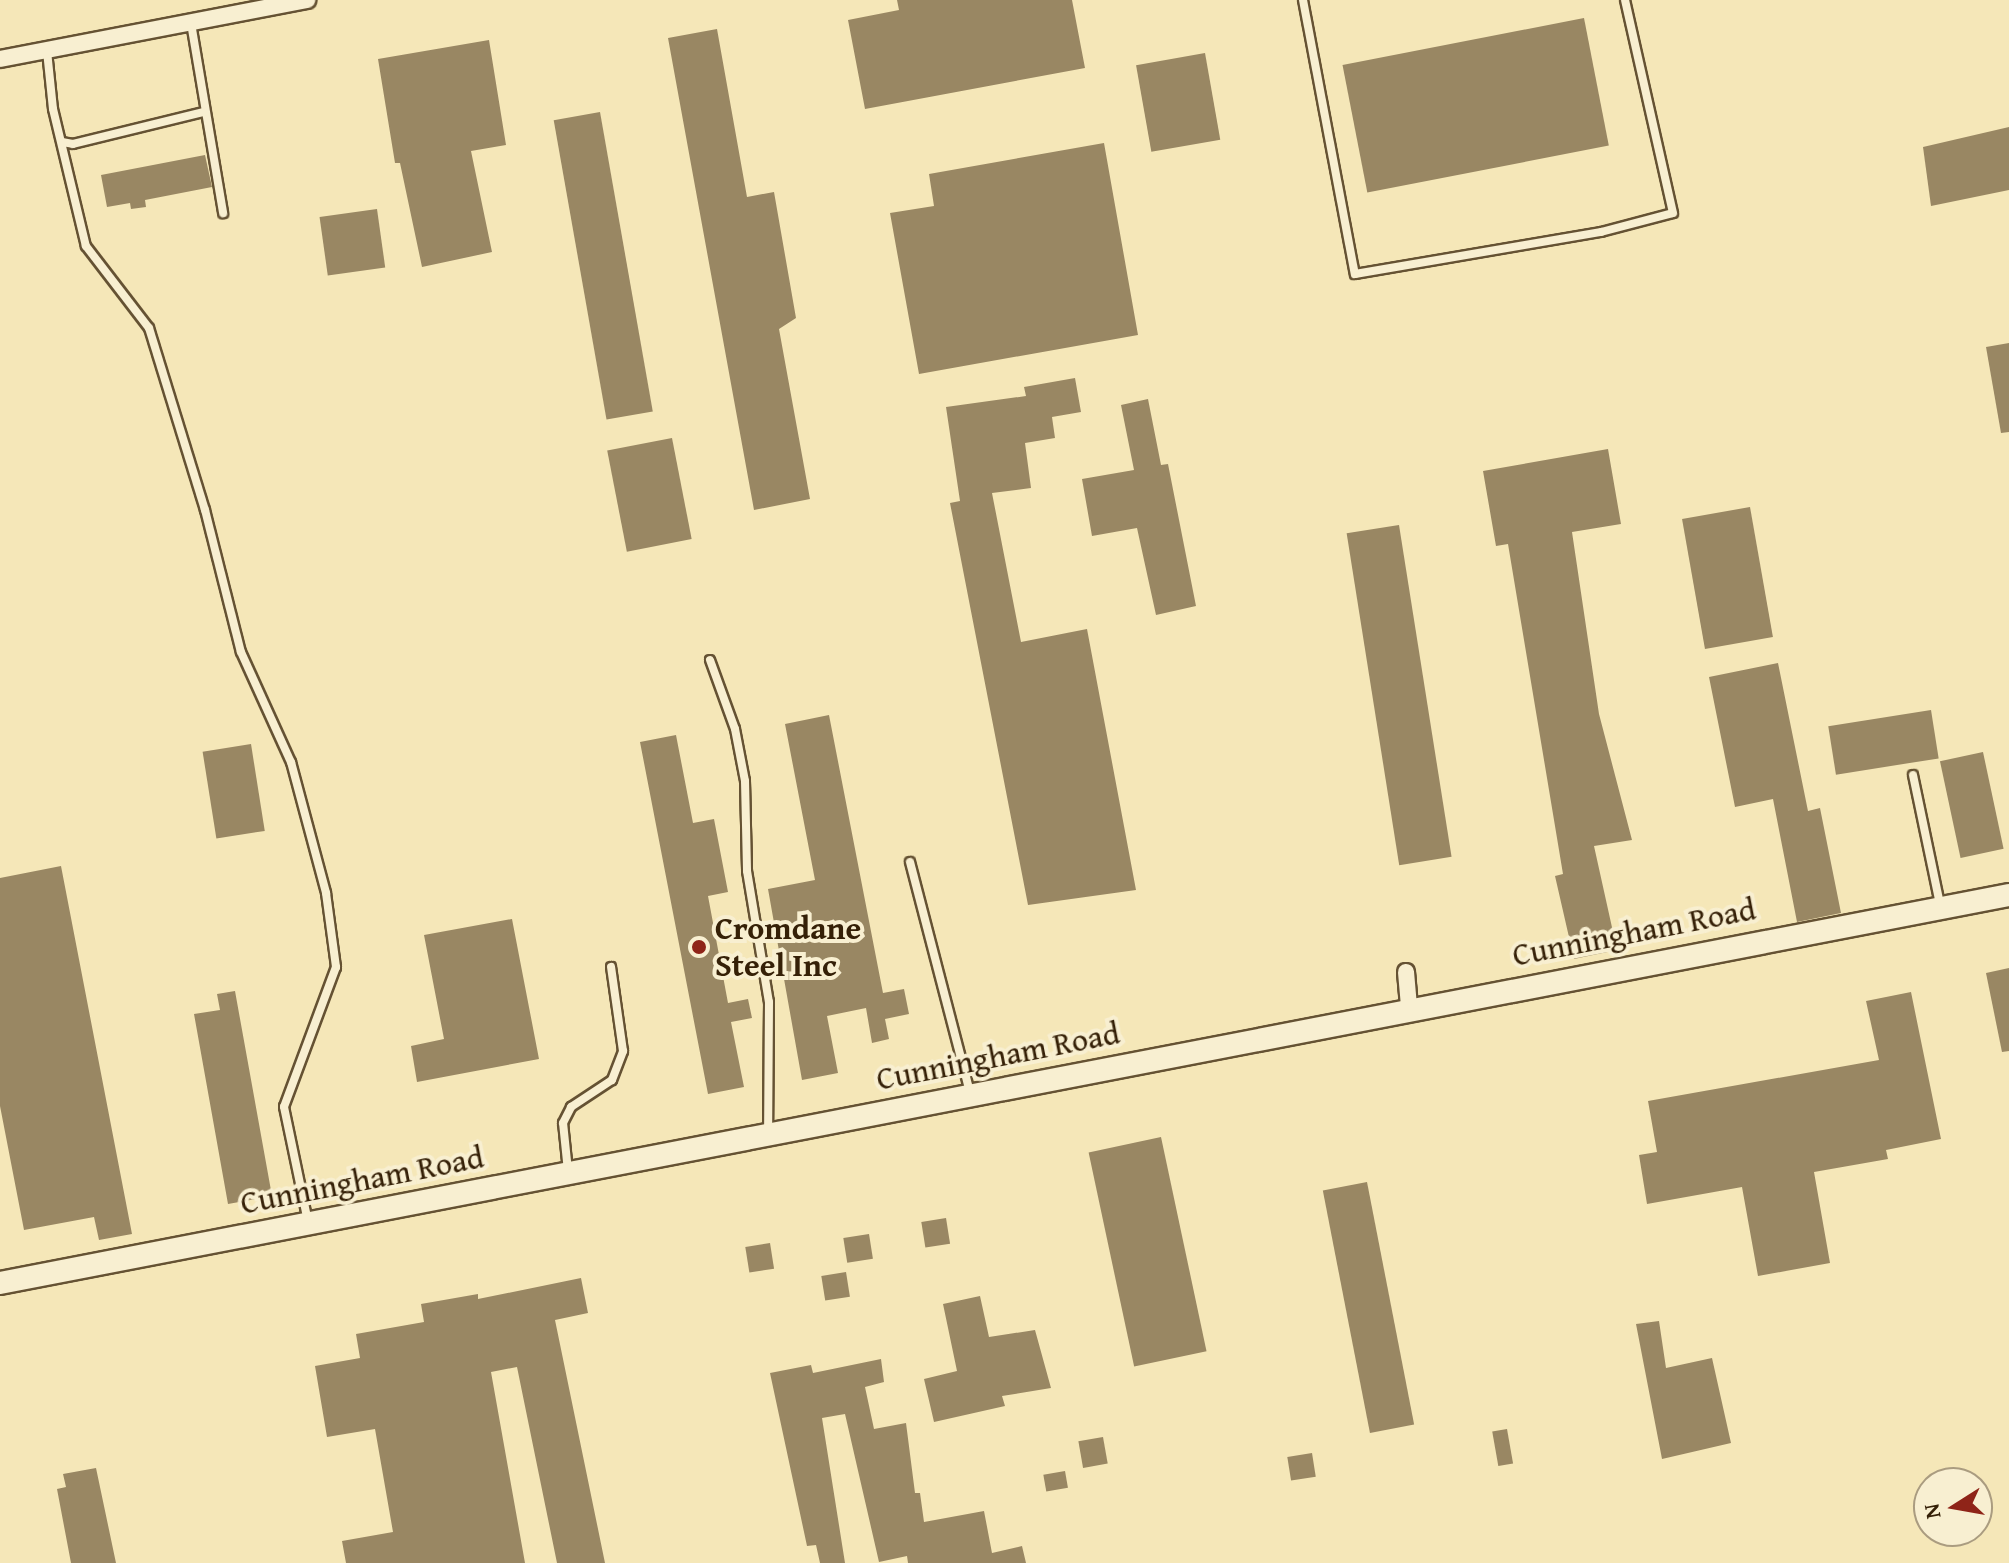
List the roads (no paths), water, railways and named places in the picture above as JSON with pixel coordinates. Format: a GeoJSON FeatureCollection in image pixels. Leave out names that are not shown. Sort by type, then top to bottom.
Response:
{"type":"FeatureCollection","features":[{"type":"Feature","properties":{"kind":"street"},"geometry":{"type":"LineString","coordinates":[[1,57],[47,51],[307,0]]}},
{"type":"Feature","properties":{"kind":"street","name":"Cunningham Road"},"geometry":{"type":"LineString","coordinates":[[0,1283],[1940,904],[2009,895]]}},
{"type":"Feature","properties":{"kind":"street"},"geometry":{"type":"LineString","coordinates":[[1406,972],[1409,1008]]}},
{"type":"Feature","properties":{"kind":"lane"},"geometry":{"type":"LineString","coordinates":[[1303,0],[1355,274],[1601,232],[1673,213],[1625,0]]}},
{"type":"Feature","properties":{"kind":"lane"},"geometry":{"type":"LineString","coordinates":[[191,23],[203,112],[223,213]]}},
{"type":"Feature","properties":{"kind":"lane"},"geometry":{"type":"LineString","coordinates":[[47,51],[53,109],[86,246],[149,328],[205,510],[241,652],[291,762],[326,893],[336,967],[284,1107],[308,1223]]}},
{"type":"Feature","properties":{"kind":"lane"},"geometry":{"type":"LineString","coordinates":[[62,142],[102,138],[203,112]]}},
{"type":"Feature","properties":{"kind":"lane"},"geometry":{"type":"LineString","coordinates":[[710,660],[735,729],[745,781],[747,871],[769,1002],[768,1133]]}},
{"type":"Feature","properties":{"kind":"lane"},"geometry":{"type":"LineString","coordinates":[[1913,775],[1940,904]]}},
{"type":"Feature","properties":{"kind":"lane"},"geometry":{"type":"LineString","coordinates":[[910,862],[971,1094]]}},
{"type":"Feature","properties":{"kind":"lane"},"geometry":{"type":"LineString","coordinates":[[568,1172],[563,1123],[571,1107],[612,1080],[623,1051],[611,967]]}},
{"type":"Feature","properties":{"kind":"place","name":"Cromdane Steel Inc"},"geometry":{"type":"Point","coordinates":[699,947]}}]}
